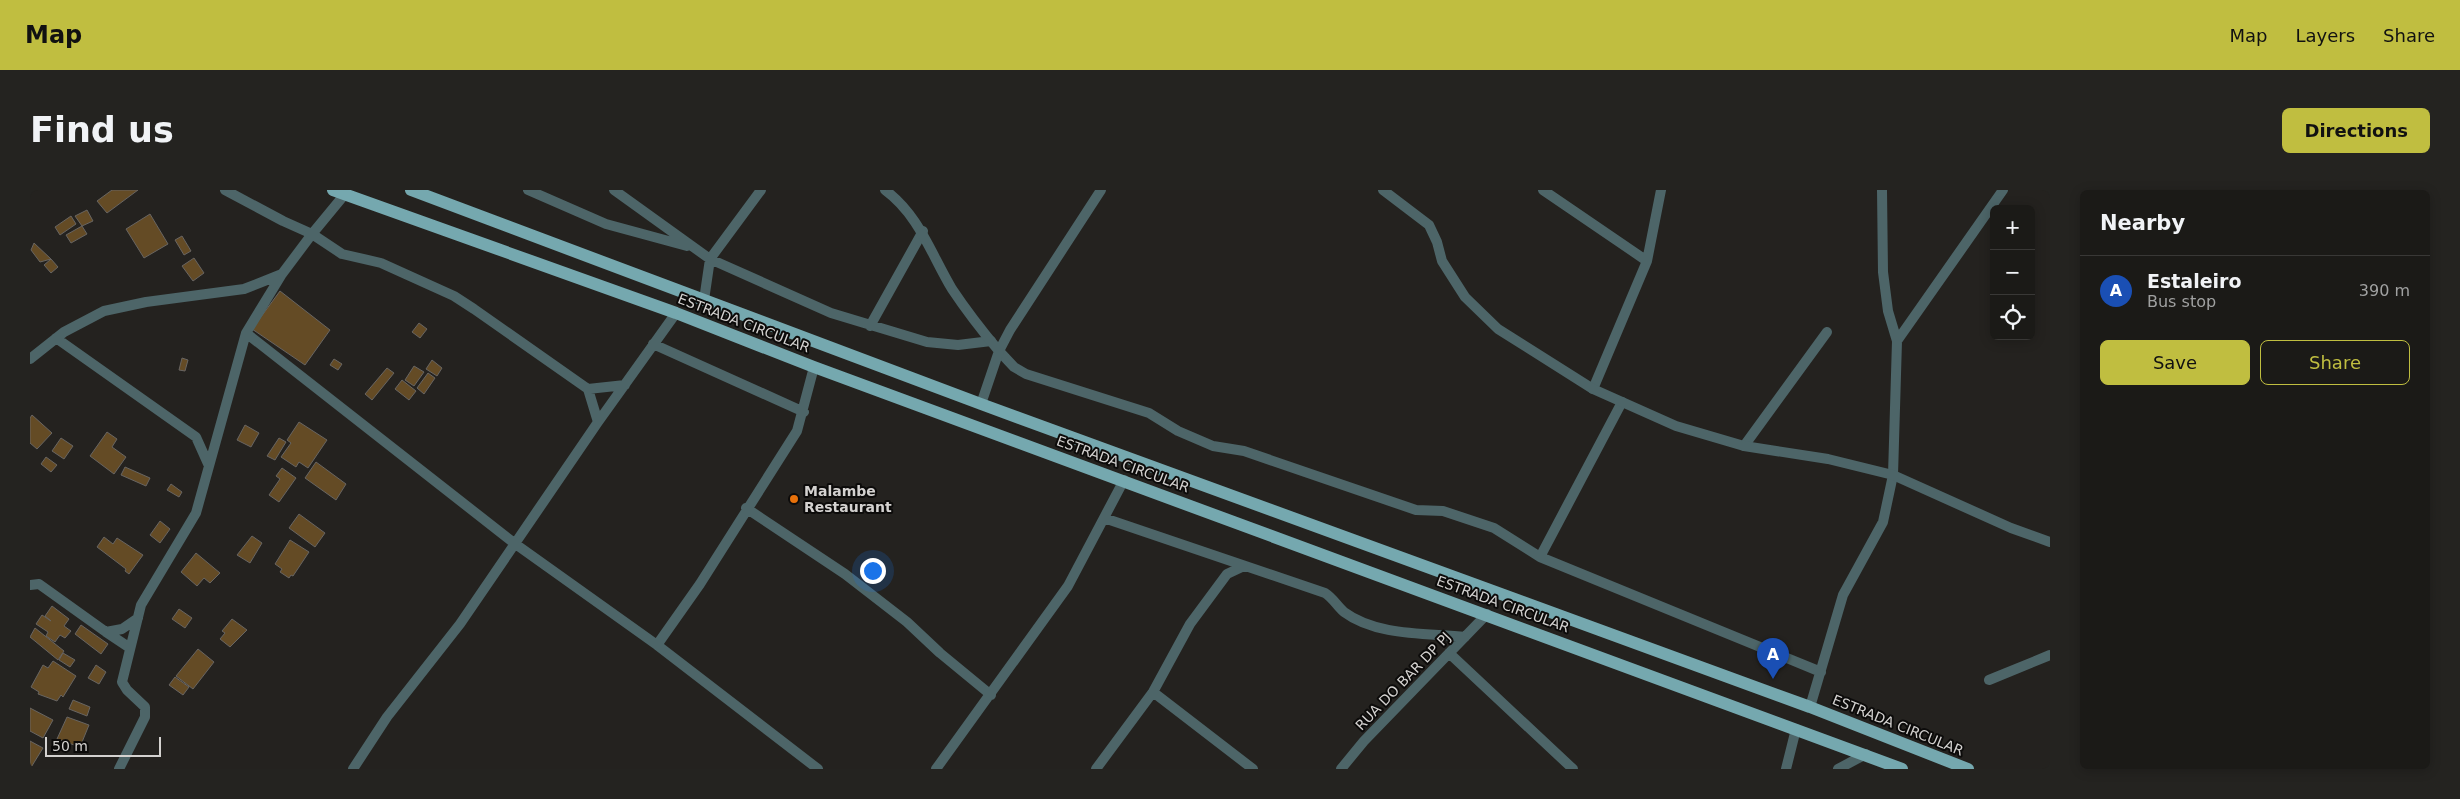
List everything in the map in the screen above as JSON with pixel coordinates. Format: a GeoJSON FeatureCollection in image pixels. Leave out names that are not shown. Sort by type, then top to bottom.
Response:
{"type":"FeatureCollection","features":[{"type":"Feature","properties":{"kind":"main road","name":"ESTRADA CIRCULAR"},"geometry":{"type":"LineString","coordinates":[[411,190],[981,404],[1810,707],[1968,769]]}},
{"type":"Feature","properties":{"kind":"main road","name":"ESTRADA CIRCULAR"},"geometry":{"type":"LineString","coordinates":[[339,192],[676,313],[814,367],[1866,754],[1902,769]]}},
{"type":"Feature","properties":{"kind":"street"},"geometry":{"type":"LineString","coordinates":[[225,190],[282,221],[312,234],[342,254],[381,263],[454,296],[588,389],[598,422]]}},
{"type":"Feature","properties":{"kind":"street"},"geometry":{"type":"LineString","coordinates":[[528,190],[606,224],[691,247]]}},
{"type":"Feature","properties":{"kind":"street"},"geometry":{"type":"LineString","coordinates":[[614,190],[710,259],[832,313],[927,342],[958,345],[990,341]]}},
{"type":"Feature","properties":{"kind":"street"},"geometry":{"type":"LineString","coordinates":[[704,300],[710,259],[761,190]]}},
{"type":"Feature","properties":{"kind":"street"},"geometry":{"type":"LineString","coordinates":[[981,404],[999,351],[1020,312],[1056,263],[1101,190]]}},
{"type":"Feature","properties":{"kind":"street"},"geometry":{"type":"LineString","coordinates":[[1383,190],[1429,225],[1437,242],[1442,261],[1465,297],[1498,329],[1593,388],[1676,426],[1744,446],[1828,459],[1893,475],[2011,528],[2050,542]]}},
{"type":"Feature","properties":{"kind":"street"},"geometry":{"type":"LineString","coordinates":[[1543,190],[1646,261]]}},
{"type":"Feature","properties":{"kind":"street"},"geometry":{"type":"LineString","coordinates":[[1593,388],[1646,261],[1661,190]]}},
{"type":"Feature","properties":{"kind":"street"},"geometry":{"type":"LineString","coordinates":[[1810,707],[1822,672],[1843,595],[1883,522],[1893,475],[1897,341],[1888,311],[1883,272],[1882,190]]}},
{"type":"Feature","properties":{"kind":"street"},"geometry":{"type":"LineString","coordinates":[[1897,341],[2003,190]]}},
{"type":"Feature","properties":{"kind":"street"},"geometry":{"type":"LineString","coordinates":[[119,769],[146,717],[145,707],[127,690],[122,682],[141,605],[153,581],[184,537],[196,513],[246,333],[282,274],[312,234],[339,192]]}},
{"type":"Feature","properties":{"kind":"street"},"geometry":{"type":"LineString","coordinates":[[891,192],[908,210],[923,232],[953,290],[990,341],[1014,366],[1026,374],[1149,413],[1178,431],[1213,446],[1244,451],[1416,510],[1443,511],[1494,528],[1540,557],[1822,672]]}},
{"type":"Feature","properties":{"kind":"street"},"geometry":{"type":"LineString","coordinates":[[870,326],[923,232]]}},
{"type":"Feature","properties":{"kind":"street"},"geometry":{"type":"LineString","coordinates":[[30,359],[56,338],[104,311],[146,302],[244,289],[282,274]]}},
{"type":"Feature","properties":{"kind":"street"},"geometry":{"type":"LineString","coordinates":[[353,769],[386,717],[460,624],[598,422],[676,313]]}},
{"type":"Feature","properties":{"kind":"street"},"geometry":{"type":"LineString","coordinates":[[1744,446],[1827,332]]}},
{"type":"Feature","properties":{"kind":"street"},"geometry":{"type":"LineString","coordinates":[[246,333],[514,543],[656,645],[818,769]]}},
{"type":"Feature","properties":{"kind":"street"},"geometry":{"type":"LineString","coordinates":[[56,338],[196,437],[209,466]]}},
{"type":"Feature","properties":{"kind":"street"},"geometry":{"type":"LineString","coordinates":[[654,344],[804,412]]}},
{"type":"Feature","properties":{"kind":"street"},"geometry":{"type":"LineString","coordinates":[[656,645],[700,584],[746,508],[797,431],[804,412],[814,367]]}},
{"type":"Feature","properties":{"kind":"street"},"geometry":{"type":"LineString","coordinates":[[588,389],[624,385]]}},
{"type":"Feature","properties":{"kind":"street"},"geometry":{"type":"LineString","coordinates":[[1540,557],[1622,402]]}},
{"type":"Feature","properties":{"kind":"street"},"geometry":{"type":"LineString","coordinates":[[936,769],[1068,586],[1124,480]]}},
{"type":"Feature","properties":{"kind":"street"},"geometry":{"type":"LineString","coordinates":[[746,508],[845,574],[907,622],[940,653],[991,695]]}},
{"type":"Feature","properties":{"kind":"street"},"geometry":{"type":"LineString","coordinates":[[1104,518],[1325,593],[1334,599],[1343,611],[1360,621],[1382,628],[1465,637]]}},
{"type":"Feature","properties":{"kind":"street"},"geometry":{"type":"LineString","coordinates":[[1220,557],[1227,574]]}},
{"type":"Feature","properties":{"kind":"street"},"geometry":{"type":"LineString","coordinates":[[1096,769],[1153,692],[1190,624],[1227,574],[1244,566]]}},
{"type":"Feature","properties":{"kind":"street"},"geometry":{"type":"LineString","coordinates":[[30,585],[39,584],[130,648]]}},
{"type":"Feature","properties":{"kind":"street","name":"RUA DO BAR DP PJ"},"geometry":{"type":"LineString","coordinates":[[1341,769],[1364,741],[1487,614]]}},
{"type":"Feature","properties":{"kind":"street"},"geometry":{"type":"LineString","coordinates":[[106,632],[122,629],[138,618]]}},
{"type":"Feature","properties":{"kind":"street"},"geometry":{"type":"LineString","coordinates":[[1449,653],[1573,769]]}},
{"type":"Feature","properties":{"kind":"street"},"geometry":{"type":"LineString","coordinates":[[1989,680],[2050,655]]}},
{"type":"Feature","properties":{"kind":"street"},"geometry":{"type":"LineString","coordinates":[[1153,692],[1253,769]]}},
{"type":"Feature","properties":{"kind":"street"},"geometry":{"type":"LineString","coordinates":[[1786,769],[1796,729]]}},
{"type":"Feature","properties":{"kind":"street"},"geometry":{"type":"LineString","coordinates":[[1838,769],[1866,754]]}},
{"type":"Feature","properties":{"kind":"building"},"geometry":{"type":"Polygon","coordinates":[[[112,190],[138,190],[107,213],[97,201],[112,190]]]}},
{"type":"Feature","properties":{"kind":"building"},"geometry":{"type":"Polygon","coordinates":[[[87,210],[93,221],[82,226],[75,216],[87,210]]]}},
{"type":"Feature","properties":{"kind":"building"},"geometry":{"type":"Polygon","coordinates":[[[150,214],[168,244],[144,258],[126,229],[150,214]]]}},
{"type":"Feature","properties":{"kind":"building"},"geometry":{"type":"Polygon","coordinates":[[[71,216],[76,224],[60,235],[55,227],[71,216]]]}},
{"type":"Feature","properties":{"kind":"building"},"geometry":{"type":"Polygon","coordinates":[[[82,226],[87,234],[71,243],[66,235],[82,226]]]}},
{"type":"Feature","properties":{"kind":"building"},"geometry":{"type":"Polygon","coordinates":[[[182,236],[191,251],[184,255],[175,240],[182,236]]]}},
{"type":"Feature","properties":{"kind":"building"},"geometry":{"type":"Polygon","coordinates":[[[34,243],[51,259],[40,262],[31,250],[34,243]]]}},
{"type":"Feature","properties":{"kind":"building"},"geometry":{"type":"Polygon","coordinates":[[[194,258],[204,273],[193,281],[182,266],[194,258]]]}},
{"type":"Feature","properties":{"kind":"building"},"geometry":{"type":"Polygon","coordinates":[[[51,259],[58,267],[51,273],[44,265],[51,259]]]}},
{"type":"Feature","properties":{"kind":"building"},"geometry":{"type":"Polygon","coordinates":[[[280,291],[330,330],[305,365],[252,329],[280,291]]]}},
{"type":"Feature","properties":{"kind":"building"},"geometry":{"type":"Polygon","coordinates":[[[419,323],[427,329],[420,338],[412,332],[419,323]]]}},
{"type":"Feature","properties":{"kind":"building"},"geometry":{"type":"Polygon","coordinates":[[[182,358],[188,360],[185,371],[179,370],[182,358]]]}},
{"type":"Feature","properties":{"kind":"building"},"geometry":{"type":"Polygon","coordinates":[[[334,359],[342,364],[338,370],[330,365],[334,359]]]}},
{"type":"Feature","properties":{"kind":"building"},"geometry":{"type":"Polygon","coordinates":[[[432,360],[442,368],[437,376],[426,369],[432,360]]]}},
{"type":"Feature","properties":{"kind":"building"},"geometry":{"type":"Polygon","coordinates":[[[414,366],[424,372],[414,386],[405,380],[414,366]]]}},
{"type":"Feature","properties":{"kind":"building"},"geometry":{"type":"Polygon","coordinates":[[[387,368],[394,373],[372,400],[365,394],[387,368]]]}},
{"type":"Feature","properties":{"kind":"building"},"geometry":{"type":"Polygon","coordinates":[[[428,373],[435,378],[424,394],[417,388],[428,373]]]}},
{"type":"Feature","properties":{"kind":"building"},"geometry":{"type":"Polygon","coordinates":[[[402,380],[416,391],[409,400],[395,389],[402,380]]]}},
{"type":"Feature","properties":{"kind":"building"},"geometry":{"type":"Polygon","coordinates":[[[32,415],[52,433],[37,449],[30,443],[30,418],[32,415]]]}},
{"type":"Feature","properties":{"kind":"building"},"geometry":{"type":"Polygon","coordinates":[[[299,422],[327,440],[308,468],[299,462],[296,467],[281,457],[291,443],[287,440],[299,422]]]}},
{"type":"Feature","properties":{"kind":"building"},"geometry":{"type":"Polygon","coordinates":[[[245,425],[259,433],[251,447],[237,440],[245,425]]]}},
{"type":"Feature","properties":{"kind":"building"},"geometry":{"type":"Polygon","coordinates":[[[107,432],[117,439],[112,447],[126,457],[114,474],[90,456],[107,432]]]}},
{"type":"Feature","properties":{"kind":"building"},"geometry":{"type":"Polygon","coordinates":[[[61,438],[73,446],[64,459],[52,451],[61,438]]]}},
{"type":"Feature","properties":{"kind":"building"},"geometry":{"type":"Polygon","coordinates":[[[279,438],[286,442],[275,460],[267,456],[279,438]]]}},
{"type":"Feature","properties":{"kind":"building"},"geometry":{"type":"Polygon","coordinates":[[[46,457],[57,465],[51,472],[41,464],[46,457]]]}},
{"type":"Feature","properties":{"kind":"building"},"geometry":{"type":"Polygon","coordinates":[[[316,462],[346,484],[336,500],[305,478],[316,462]]]}},
{"type":"Feature","properties":{"kind":"building"},"geometry":{"type":"Polygon","coordinates":[[[125,467],[150,478],[146,486],[121,475],[125,467]]]}},
{"type":"Feature","properties":{"kind":"building"},"geometry":{"type":"Polygon","coordinates":[[[282,468],[296,478],[279,502],[269,495],[280,479],[276,476],[282,468]]]}},
{"type":"Feature","properties":{"kind":"building"},"geometry":{"type":"Polygon","coordinates":[[[171,484],[182,492],[179,497],[167,490],[171,484]]]}},
{"type":"Feature","properties":{"kind":"building"},"geometry":{"type":"Polygon","coordinates":[[[299,514],[325,533],[315,547],[289,528],[299,514]]]}},
{"type":"Feature","properties":{"kind":"building"},"geometry":{"type":"Polygon","coordinates":[[[160,521],[170,529],[160,543],[150,535],[160,521]]]}},
{"type":"Feature","properties":{"kind":"building"},"geometry":{"type":"Polygon","coordinates":[[[252,536],[262,543],[250,563],[237,555],[252,536]]]}},
{"type":"Feature","properties":{"kind":"building"},"geometry":{"type":"Polygon","coordinates":[[[104,537],[113,544],[117,538],[143,555],[129,574],[125,571],[126,569],[97,547],[104,537]]]}},
{"type":"Feature","properties":{"kind":"building"},"geometry":{"type":"Polygon","coordinates":[[[290,540],[309,552],[293,576],[291,575],[289,578],[280,572],[282,569],[275,564],[290,540]]]}},
{"type":"Feature","properties":{"kind":"building"},"geometry":{"type":"Polygon","coordinates":[[[196,553],[220,573],[210,583],[204,578],[197,586],[181,572],[196,553]]]}},
{"type":"Feature","properties":{"kind":"building"},"geometry":{"type":"Polygon","coordinates":[[[52,606],[69,619],[64,626],[71,631],[65,638],[60,635],[55,642],[46,636],[48,632],[36,624],[42,615],[51,621],[45,616],[52,606]]]}},
{"type":"Feature","properties":{"kind":"building"},"geometry":{"type":"Polygon","coordinates":[[[179,609],[192,618],[185,628],[172,619],[179,609]]]}},
{"type":"Feature","properties":{"kind":"building"},"geometry":{"type":"Polygon","coordinates":[[[232,619],[247,630],[230,647],[220,639],[225,633],[222,631],[232,619]]]}},
{"type":"Feature","properties":{"kind":"building"},"geometry":{"type":"Polygon","coordinates":[[[81,625],[108,644],[101,654],[75,634],[81,625]]]}},
{"type":"Feature","properties":{"kind":"building"},"geometry":{"type":"Polygon","coordinates":[[[35,628],[64,651],[58,660],[30,637],[35,628]]]}},
{"type":"Feature","properties":{"kind":"building"},"geometry":{"type":"Polygon","coordinates":[[[198,649],[214,662],[193,689],[176,676],[198,649]]]}},
{"type":"Feature","properties":{"kind":"building"},"geometry":{"type":"Polygon","coordinates":[[[63,653],[75,660],[70,667],[59,660],[63,653]]]}},
{"type":"Feature","properties":{"kind":"building"},"geometry":{"type":"Polygon","coordinates":[[[53,661],[76,676],[63,697],[61,695],[57,701],[38,694],[39,692],[31,687],[43,665],[48,668],[53,661]]]}},
{"type":"Feature","properties":{"kind":"building"},"geometry":{"type":"Polygon","coordinates":[[[96,665],[106,672],[99,684],[88,678],[96,665]]]}},
{"type":"Feature","properties":{"kind":"building"},"geometry":{"type":"Polygon","coordinates":[[[175,677],[189,687],[183,695],[169,685],[175,677]]]}},
{"type":"Feature","properties":{"kind":"building"},"geometry":{"type":"Polygon","coordinates":[[[73,700],[90,707],[87,716],[69,709],[73,700]]]}},
{"type":"Feature","properties":{"kind":"building"},"geometry":{"type":"Polygon","coordinates":[[[30,708],[53,720],[43,738],[30,731],[30,708]]]}},
{"type":"Feature","properties":{"kind":"building"},"geometry":{"type":"Polygon","coordinates":[[[67,717],[89,725],[80,747],[57,739],[67,717]]]}},
{"type":"Feature","properties":{"kind":"building"},"geometry":{"type":"Polygon","coordinates":[[[30,741],[43,748],[30,769],[30,741]]]}},
{"type":"Feature","properties":{"kind":"place","name":"Malambe Restaurant"},"geometry":{"type":"Point","coordinates":[794,499]}},
{"type":"Feature","properties":{"kind":"place","name":"Estaleiro"},"geometry":{"type":"Point","coordinates":[1773,679]}}]}
